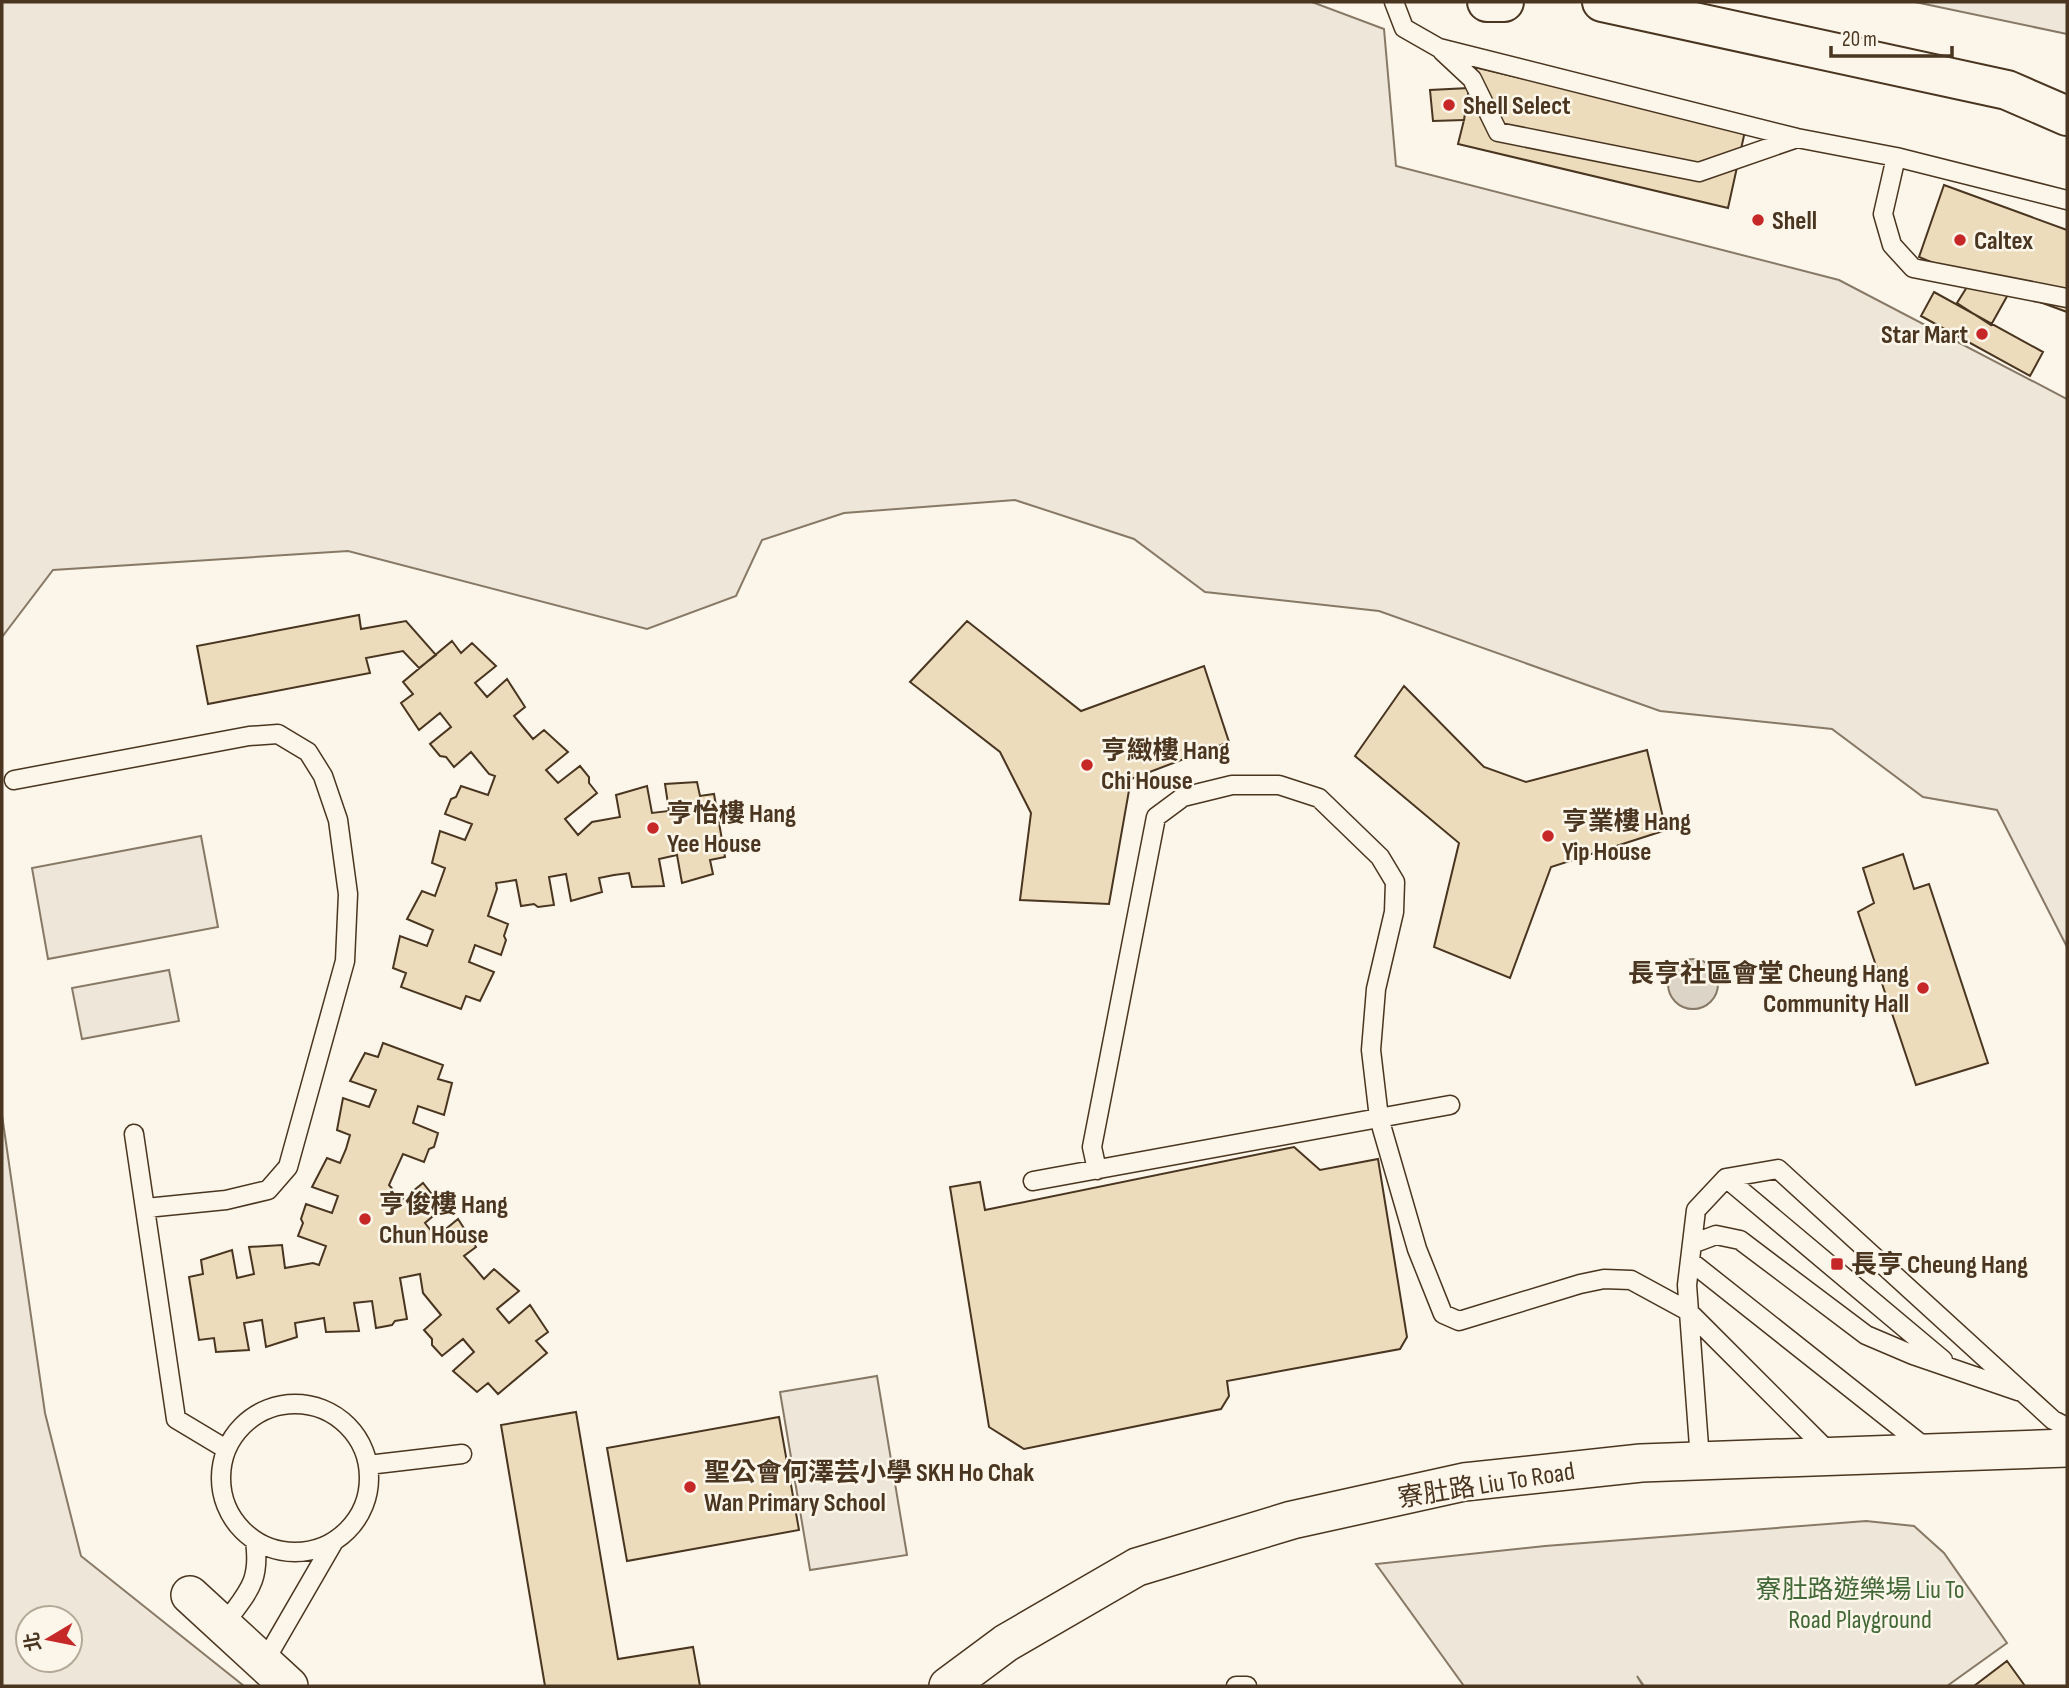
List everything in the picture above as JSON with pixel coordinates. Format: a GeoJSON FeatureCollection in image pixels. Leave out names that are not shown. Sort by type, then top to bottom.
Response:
{"type":"FeatureCollection","features":[{"type":"Feature","properties":{"kind":"main road"},"geometry":{"type":"LineString","coordinates":[[1487,2],[1504,2]]}},
{"type":"Feature","properties":{"kind":"main road"},"geometry":{"type":"LineString","coordinates":[[1602,2],[2007,90],[2067,116]]}},
{"type":"Feature","properties":{"kind":"main road"},"geometry":{"type":"LineString","coordinates":[[2007,90],[2067,86]]}},
{"type":"Feature","properties":{"kind":"street","name":"寮肚路 Liu To Road"},"geometry":{"type":"LineString","coordinates":[[948,1686],[1006,1643],[1137,1567],[1292,1520],[1464,1482],[1641,1463],[1831,1454],[2067,1448]]}},
{"type":"Feature","properties":{"kind":"street"},"geometry":{"type":"LineString","coordinates":[[190,1595],[276,1675]]}},
{"type":"Feature","properties":{"kind":"lane"},"geometry":{"type":"LineString","coordinates":[[1394,2],[1404,28],[1438,48],[1472,79],[1498,132],[1699,172],[1797,138]]}},
{"type":"Feature","properties":{"kind":"lane"},"geometry":{"type":"LineString","coordinates":[[1438,48],[1797,138],[1896,157],[2067,200]]}},
{"type":"Feature","properties":{"kind":"lane"},"geometry":{"type":"LineString","coordinates":[[1896,157],[1884,214],[1892,245],[1913,268],[2067,298]]}},
{"type":"Feature","properties":{"kind":"lane"},"geometry":{"type":"LineString","coordinates":[[14,780],[278,734],[308,752],[323,776],[338,820],[348,894],[345,961],[288,1167],[268,1190],[226,1200],[146,1208]]}},
{"type":"Feature","properties":{"kind":"lane"},"geometry":{"type":"LineString","coordinates":[[1097,1170],[1092,1147],[1156,817],[1183,797],[1232,785],[1279,785],[1319,798],[1380,857],[1395,882],[1394,912],[1376,989],[1371,1050],[1379,1118],[1417,1249],[1443,1314],[1459,1321],[1604,1279],[1630,1280],[1688,1311],[1831,1454]]}},
{"type":"Feature","properties":{"kind":"lane"},"geometry":{"type":"LineString","coordinates":[[1033,1181],[1450,1105]]}},
{"type":"Feature","properties":{"kind":"lane"},"geometry":{"type":"LineString","coordinates":[[134,1134],[177,1419],[226,1449]]}},
{"type":"Feature","properties":{"kind":"lane"},"geometry":{"type":"LineString","coordinates":[[1700,1460],[1688,1311],[1696,1210],[1726,1178],[1778,1169],[2053,1420],[2067,1427]]}},
{"type":"Feature","properties":{"kind":"lane"},"geometry":{"type":"LineString","coordinates":[[1726,1178],[1956,1370]]}},
{"type":"Feature","properties":{"kind":"lane"},"geometry":{"type":"LineString","coordinates":[[1691,1252],[1716,1235],[1740,1240],[1866,1335],[2025,1393]]}},
{"type":"Feature","properties":{"kind":"lane"},"geometry":{"type":"LineString","coordinates":[[1691,1252],[1869,1406],[1931,1452]]}},
{"type":"Feature","properties":{"kind":"lane"},"geometry":{"type":"LineString","coordinates":[[303,1404],[326,1410],[346,1424],[361,1443],[368,1465],[369,1488],[363,1510],[350,1528],[333,1543],[314,1551],[294,1553],[274,1550],[255,1541],[239,1528],[227,1511],[221,1490],[221,1470],[226,1449],[239,1429],[256,1413],[279,1405],[303,1404]]}},
{"type":"Feature","properties":{"kind":"lane"},"geometry":{"type":"LineString","coordinates":[[368,1465],[462,1454]]}},
{"type":"Feature","properties":{"kind":"lane"},"geometry":{"type":"LineString","coordinates":[[224,1625],[251,1586],[259,1568],[255,1541]]}},
{"type":"Feature","properties":{"kind":"lane"},"geometry":{"type":"LineString","coordinates":[[276,1675],[333,1543]]}},
{"type":"Feature","properties":{"kind":"lane"},"geometry":{"type":"LineString","coordinates":[[1236,1686],[1247,1686]]}},
{"type":"Feature","properties":{"kind":"green space"},"geometry":{"type":"Polygon","coordinates":[[[2,2],[1312,2],[1384,29],[1396,166],[1839,280],[2067,399],[2067,947],[1997,810],[1923,797],[1832,729],[1660,711],[1379,611],[1205,592],[1134,539],[1015,500],[844,513],[762,540],[736,596],[647,629],[348,551],[53,570],[2,637],[2,2]]]}},
{"type":"Feature","properties":{"kind":"green space"},"geometry":{"type":"Polygon","coordinates":[[[1915,2],[2067,2],[2067,34],[1915,2]]]}},
{"type":"Feature","properties":{"kind":"green space"},"geometry":{"type":"Polygon","coordinates":[[[201,836],[218,927],[48,959],[32,868],[201,836]]]}},
{"type":"Feature","properties":{"kind":"green space"},"geometry":{"type":"Polygon","coordinates":[[[169,970],[179,1021],[82,1039],[72,988],[169,970]]]}},
{"type":"Feature","properties":{"kind":"green space"},"geometry":{"type":"Polygon","coordinates":[[[2,1115],[45,1413],[81,1556],[244,1686],[2,1686],[2,1115]]]}},
{"type":"Feature","properties":{"kind":"green space"},"geometry":{"type":"Polygon","coordinates":[[[877,1376],[907,1555],[810,1570],[780,1392],[877,1376]]]}},
{"type":"Feature","properties":{"kind":"green space","name":"寮肚路遊樂場 Liu To Road Playground"},"geometry":{"type":"Polygon","coordinates":[[[1866,1521],[1914,1526],[1944,1553],[2007,1643],[1947,1686],[1644,1686],[1637,1676],[1643,1686],[1464,1686],[1376,1564],[1545,1546],[1866,1521]]]}},
{"type":"Feature","properties":{"kind":"shaded area"},"geometry":{"type":"Polygon","coordinates":[[[1693,959],[1711,966],[1718,984],[1711,1002],[1693,1009],[1675,1002],[1668,984],[1675,966],[1693,959]]]}},
{"type":"Feature","properties":{"kind":"building"},"geometry":{"type":"Polygon","coordinates":[[[1474,67],[1745,131],[1728,208],[1458,144],[1464,120],[1433,121],[1430,90],[1469,88],[1474,67]]]}},
{"type":"Feature","properties":{"kind":"building","name":"Shell Select"},"geometry":{"type":"Polygon","coordinates":[[[1469,88],[1464,120],[1433,121],[1430,90],[1469,88]]]}},
{"type":"Feature","properties":{"kind":"building"},"geometry":{"type":"Polygon","coordinates":[[[1944,185],[2067,230],[2067,312],[2010,291],[1991,325],[1957,303],[1972,279],[1919,257],[1944,185]]]}},
{"type":"Feature","properties":{"kind":"building","name":"Star Mart"},"geometry":{"type":"Polygon","coordinates":[[[1934,292],[2043,352],[2030,376],[1921,316],[1934,292]]]}},
{"type":"Feature","properties":{"kind":"building"},"geometry":{"type":"Polygon","coordinates":[[[359,615],[361,629],[406,621],[436,655],[419,668],[403,651],[366,658],[370,673],[208,704],[197,646],[359,615]]]}},
{"type":"Feature","properties":{"kind":"building","name":"亨緻樓 Hang Chi House"},"geometry":{"type":"Polygon","coordinates":[[[967,621],[1081,711],[1204,666],[1229,742],[1131,779],[1109,904],[1020,900],[1031,813],[1000,752],[910,682],[967,621]]]}},
{"type":"Feature","properties":{"kind":"building","name":"亨怡樓 Hang Yee House"},"geometry":{"type":"Polygon","coordinates":[[[452,641],[461,653],[472,643],[496,666],[475,683],[487,697],[507,679],[525,707],[514,716],[533,739],[544,730],[568,752],[546,770],[558,783],[580,766],[589,777],[589,783],[597,793],[565,819],[578,835],[592,822],[620,817],[616,795],[647,786],[652,813],[669,811],[665,784],[697,782],[700,796],[714,794],[725,857],[710,860],[713,874],[682,883],[677,855],[659,859],[664,886],[632,887],[629,873],[614,875],[599,878],[602,892],[571,901],[566,874],[549,877],[554,905],[538,907],[534,904],[521,906],[516,880],[496,883],[497,889],[488,916],[508,924],[504,936],[506,940],[501,955],[475,945],[469,962],[494,972],[480,1001],[466,996],[461,1009],[401,987],[406,973],[393,968],[400,936],[427,946],[433,930],[407,919],[422,891],[435,896],[445,868],[432,863],[440,831],[465,840],[472,824],[445,814],[451,799],[456,797],[461,786],[488,795],[495,776],[489,774],[471,752],[454,767],[430,744],[451,727],[440,713],[419,730],[401,703],[413,694],[403,682],[452,641]]]}},
{"type":"Feature","properties":{"kind":"building","name":"亨業樓 Hang Yip House"},"geometry":{"type":"Polygon","coordinates":[[[1404,686],[1484,767],[1526,782],[1647,750],[1666,830],[1551,867],[1510,978],[1434,947],[1459,843],[1355,756],[1404,686]]]}},
{"type":"Feature","properties":{"kind":"building","name":"長亨社區會堂 Cheung Hang Community Hall"},"geometry":{"type":"Polygon","coordinates":[[[1903,854],[1914,889],[1929,884],[1988,1063],[1916,1085],[1858,912],[1874,903],[1863,868],[1903,854]]]}},
{"type":"Feature","properties":{"kind":"building","name":"亨俊樓 Hang Chun House"},"geometry":{"type":"Polygon","coordinates":[[[383,1043],[443,1065],[438,1079],[452,1083],[444,1115],[418,1106],[413,1123],[438,1133],[434,1147],[429,1149],[424,1162],[403,1154],[389,1185],[402,1200],[423,1183],[431,1193],[436,1193],[446,1205],[425,1223],[436,1237],[458,1219],[476,1247],[464,1256],[484,1279],[494,1269],[519,1291],[497,1309],[509,1323],[530,1305],[548,1332],[536,1341],[547,1353],[498,1394],[488,1383],[477,1392],[453,1371],[474,1352],[463,1339],[442,1356],[432,1345],[432,1339],[424,1330],[441,1315],[423,1293],[420,1274],[400,1278],[407,1319],[395,1321],[392,1325],[376,1328],[372,1301],[354,1303],[359,1331],[326,1332],[324,1318],[295,1323],[297,1337],[266,1347],[262,1320],[244,1323],[249,1350],[216,1352],[214,1338],[199,1340],[189,1277],[203,1274],[201,1260],[232,1250],[237,1278],[254,1274],[249,1247],[282,1245],[285,1268],[313,1263],[319,1265],[326,1246],[298,1236],[303,1223],[301,1219],[306,1204],[332,1213],[338,1196],[312,1187],[327,1158],[340,1163],[346,1149],[350,1135],[337,1130],[343,1098],[369,1107],[376,1090],[350,1081],[365,1053],[378,1057],[383,1043]]]}},
{"type":"Feature","properties":{"kind":"building"},"geometry":{"type":"Polygon","coordinates":[[[1294,1147],[1320,1170],[1378,1159],[1407,1337],[1400,1349],[1227,1381],[1229,1396],[1221,1409],[1024,1449],[989,1427],[950,1187],[980,1182],[985,1210],[1294,1147]]]}},
{"type":"Feature","properties":{"kind":"building"},"geometry":{"type":"Polygon","coordinates":[[[576,1412],[618,1659],[693,1647],[700,1686],[545,1686],[501,1425],[576,1412]]]}},
{"type":"Feature","properties":{"kind":"building"},"geometry":{"type":"Polygon","coordinates":[[[779,1417],[799,1530],[627,1561],[607,1448],[779,1417]]]}},
{"type":"Feature","properties":{"kind":"building"},"geometry":{"type":"Polygon","coordinates":[[[2007,1661],[2025,1686],[1974,1686],[2007,1661]]]}},
{"type":"Feature","properties":{"kind":"place","name":"Shell Select"},"geometry":{"type":"Point","coordinates":[1449,105]}},
{"type":"Feature","properties":{"kind":"place","name":"Shell"},"geometry":{"type":"Point","coordinates":[1758,220]}},
{"type":"Feature","properties":{"kind":"place","name":"Caltex"},"geometry":{"type":"Point","coordinates":[1960,240]}},
{"type":"Feature","properties":{"kind":"place","name":"Star Mart"},"geometry":{"type":"Point","coordinates":[1982,334]}},
{"type":"Feature","properties":{"kind":"place","name":"亨緻樓 Hang Chi House"},"geometry":{"type":"Point","coordinates":[1087,765]}},
{"type":"Feature","properties":{"kind":"place","name":"亨怡樓 Hang Yee House"},"geometry":{"type":"Point","coordinates":[653,828]}},
{"type":"Feature","properties":{"kind":"place","name":"亨業樓 Hang Yip House"},"geometry":{"type":"Point","coordinates":[1548,836]}},
{"type":"Feature","properties":{"kind":"place","name":"長亨社區會堂 Cheung Hang Community Hall"},"geometry":{"type":"Point","coordinates":[1923,988]}},
{"type":"Feature","properties":{"kind":"place","name":"亨俊樓 Hang Chun House"},"geometry":{"type":"Point","coordinates":[365,1219]}},
{"type":"Feature","properties":{"kind":"place","name":"長亨 Cheung Hang"},"geometry":{"type":"Point","coordinates":[1837,1264]}},
{"type":"Feature","properties":{"kind":"place","name":"聖公會何澤芸小學 SKH Ho Chak Wan Primary School"},"geometry":{"type":"Point","coordinates":[690,1487]}}]}
